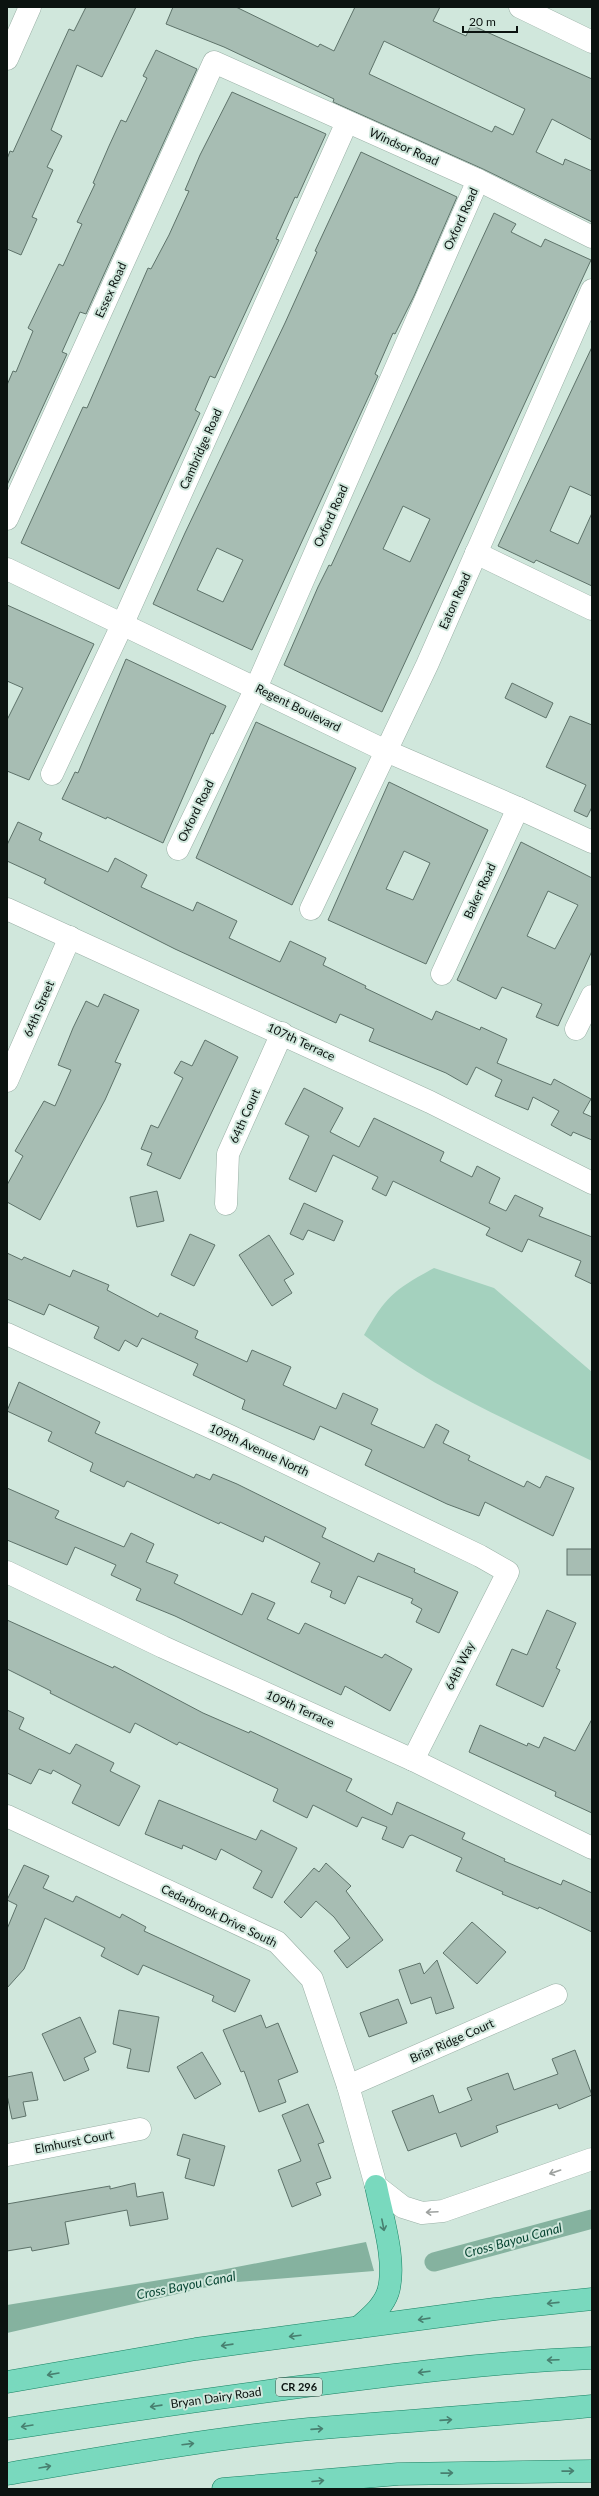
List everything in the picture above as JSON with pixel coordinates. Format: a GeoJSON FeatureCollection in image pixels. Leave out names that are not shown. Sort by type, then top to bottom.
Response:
{"type":"FeatureCollection","features":[{"type":"Feature","properties":{"kind":"main road"},"geometry":{"type":"LineString","coordinates":[[359,2327],[379,2308],[388,2292],[391,2266],[376,2186]]}},
{"type":"Feature","properties":{"kind":"main road"},"geometry":{"type":"LineString","coordinates":[[7,2382],[196,2349],[359,2327],[592,2299]]}},
{"type":"Feature","properties":{"kind":"main road","name":"Bryan Dairy Road"},"geometry":{"type":"LineString","coordinates":[[7,2429],[131,2410],[338,2382],[511,2361],[592,2358]]}},
{"type":"Feature","properties":{"kind":"main road"},"geometry":{"type":"LineString","coordinates":[[7,2474],[159,2448],[300,2430],[463,2419],[592,2406]]}},
{"type":"Feature","properties":{"kind":"main road"},"geometry":{"type":"LineString","coordinates":[[223,2489],[398,2474],[592,2471]]}},
{"type":"Feature","properties":{"kind":"street"},"geometry":{"type":"LineString","coordinates":[[7,59],[30,7]]}},
{"type":"Feature","properties":{"kind":"street"},"geometry":{"type":"LineString","coordinates":[[520,7],[592,42]]}},
{"type":"Feature","properties":{"kind":"street","name":"Windsor Road"},"geometry":{"type":"LineString","coordinates":[[214,62],[478,180],[592,237]]}},
{"type":"Feature","properties":{"kind":"street","name":"Essex Road"},"geometry":{"type":"LineString","coordinates":[[7,519],[214,62]]}},
{"type":"Feature","properties":{"kind":"street","name":"Cambridge Road"},"geometry":{"type":"LineString","coordinates":[[52,774],[123,623],[347,122]]}},
{"type":"Feature","properties":{"kind":"street","name":"Oxford Road"},"geometry":{"type":"LineString","coordinates":[[178,849],[256,688],[478,180]]}},
{"type":"Feature","properties":{"kind":"street","name":"Eaton Road"},"geometry":{"type":"LineString","coordinates":[[311,909],[384,750],[427,665],[592,290]]}},
{"type":"Feature","properties":{"kind":"street"},"geometry":{"type":"LineString","coordinates":[[476,553],[592,609]]}},
{"type":"Feature","properties":{"kind":"street","name":"Regent Boulevard"},"geometry":{"type":"LineString","coordinates":[[7,569],[123,623],[384,750],[592,842]]}},
{"type":"Feature","properties":{"kind":"street","name":"Baker Road"},"geometry":{"type":"LineString","coordinates":[[442,974],[518,808]]}},
{"type":"Feature","properties":{"kind":"street","name":"107th Terrace"},"geometry":{"type":"LineString","coordinates":[[7,909],[282,1033],[430,1102],[592,1182]]}},
{"type":"Feature","properties":{"kind":"street","name":"64th Street"},"geometry":{"type":"LineString","coordinates":[[7,1081],[70,937]]}},
{"type":"Feature","properties":{"kind":"street"},"geometry":{"type":"LineString","coordinates":[[576,1029],[592,996]]}},
{"type":"Feature","properties":{"kind":"street","name":"64th Court"},"geometry":{"type":"LineString","coordinates":[[226,1204],[228,1154],[282,1033]]}},
{"type":"Feature","properties":{"kind":"street","name":"109th Avenue North"},"geometry":{"type":"LineString","coordinates":[[7,1334],[232,1437],[480,1556],[508,1572]]}},
{"type":"Feature","properties":{"kind":"street","name":"109th Terrace"},"geometry":{"type":"LineString","coordinates":[[7,1572],[163,1647],[413,1760],[592,1848]]}},
{"type":"Feature","properties":{"kind":"street","name":"64th Way"},"geometry":{"type":"LineString","coordinates":[[413,1760],[508,1572]]}},
{"type":"Feature","properties":{"kind":"street","name":"Cedarbrook Drive South"},"geometry":{"type":"LineString","coordinates":[[7,1816],[277,1942],[312,1979],[348,2086],[376,2186]]}},
{"type":"Feature","properties":{"kind":"street","name":"Briar Ridge Court"},"geometry":{"type":"LineString","coordinates":[[348,2086],[556,1995]]}},
{"type":"Feature","properties":{"kind":"street","name":"Elmhurst Court"},"geometry":{"type":"LineString","coordinates":[[7,2154],[140,2129]]}},
{"type":"Feature","properties":{"kind":"street"},"geometry":{"type":"LineString","coordinates":[[376,2186],[403,2207],[422,2212],[443,2211],[592,2159]]}},
{"type":"Feature","properties":{"kind":"shaded area"},"geometry":{"type":"Polygon","coordinates":[[[434,1268],[494,1288],[592,1372],[592,1461],[504,1419],[446,1389],[417,1372],[364,1335],[385,1302],[392,1295],[409,1282],[434,1268]]]}},
{"type":"Feature","properties":{"kind":"water"},"geometry":{"type":"Polygon","coordinates":[[[366,2242],[374,2271],[225,2283],[7,2333],[7,2305],[221,2270],[366,2242]]]}},
{"type":"Feature","properties":{"kind":"building"},"geometry":{"type":"Polygon","coordinates":[[[86,7],[136,7],[102,77],[77,65],[51,130],[62,136],[47,167],[53,170],[32,217],[37,219],[21,255],[7,249],[7,159],[10,151],[13,152],[69,29],[74,31],[86,7]]]}},
{"type":"Feature","properties":{"kind":"building"},"geometry":{"type":"Polygon","coordinates":[[[173,7],[236,7],[318,47],[320,44],[334,51],[355,7],[440,7],[433,21],[466,36],[471,25],[592,79],[592,140],[552,119],[536,152],[563,165],[565,159],[592,171],[592,222],[483,169],[333,102],[334,99],[224,47],[166,24],[173,7]],[[384,41],[369,74],[492,132],[495,126],[513,135],[525,109],[384,41]]]}},
{"type":"Feature","properties":{"kind":"building"},"geometry":{"type":"Polygon","coordinates":[[[156,50],[197,69],[86,314],[80,312],[62,352],[67,354],[7,485],[7,385],[13,371],[16,372],[33,331],[28,328],[59,264],[63,266],[82,224],[77,222],[95,184],[93,183],[121,120],[126,122],[147,78],[143,76],[156,50]]]}},
{"type":"Feature","properties":{"kind":"building"},"geometry":{"type":"Polygon","coordinates":[[[232,92],[326,134],[297,198],[295,197],[276,239],[279,240],[215,378],[210,376],[195,410],[200,413],[119,589],[21,543],[83,407],[87,408],[148,268],[151,269],[169,235],[189,191],[185,190],[200,155],[232,92]]]}},
{"type":"Feature","properties":{"kind":"building"},"geometry":{"type":"Polygon","coordinates":[[[361,152],[457,197],[414,296],[395,334],[393,333],[375,374],[378,376],[252,650],[153,604],[185,533],[285,323],[317,252],[315,251],[361,152]],[[217,548],[197,590],[223,602],[243,560],[217,548]]]}},
{"type":"Feature","properties":{"kind":"building"},"geometry":{"type":"Polygon","coordinates":[[[494,213],[516,224],[511,232],[541,247],[545,239],[591,260],[382,712],[284,665],[318,587],[329,565],[331,566],[494,213]],[[403,506],[383,549],[410,562],[430,519],[403,506]]]}},
{"type":"Feature","properties":{"kind":"building"},"geometry":{"type":"Polygon","coordinates":[[[592,347],[592,496],[570,486],[550,531],[578,544],[592,513],[592,586],[536,560],[534,563],[498,546],[592,347]]]}},
{"type":"Feature","properties":{"kind":"building"},"geometry":{"type":"Polygon","coordinates":[[[7,605],[94,644],[29,780],[7,771],[7,720],[23,688],[7,681],[7,605]]]}},
{"type":"Feature","properties":{"kind":"building"},"geometry":{"type":"Polygon","coordinates":[[[126,659],[226,706],[213,734],[211,733],[163,843],[107,817],[106,819],[62,799],[75,772],[78,773],[126,659]]]}},
{"type":"Feature","properties":{"kind":"building"},"geometry":{"type":"Polygon","coordinates":[[[512,683],[553,703],[546,718],[505,698],[512,683]]]}},
{"type":"Feature","properties":{"kind":"building"},"geometry":{"type":"Polygon","coordinates":[[[570,716],[592,725],[592,807],[587,817],[574,811],[586,785],[546,767],[570,716]]]}},
{"type":"Feature","properties":{"kind":"building"},"geometry":{"type":"Polygon","coordinates":[[[256,722],[356,768],[292,905],[196,858],[256,722]]]}},
{"type":"Feature","properties":{"kind":"building"},"geometry":{"type":"Polygon","coordinates":[[[389,782],[488,830],[426,964],[328,920],[389,782]],[[404,851],[386,889],[413,900],[430,863],[404,851]]]}},
{"type":"Feature","properties":{"kind":"building"},"geometry":{"type":"Polygon","coordinates":[[[18,822],[42,833],[39,840],[108,872],[115,858],[147,875],[141,887],[193,911],[197,902],[237,921],[229,938],[280,962],[290,941],[326,958],[323,965],[366,986],[365,988],[432,1020],[436,1011],[480,1030],[481,1027],[507,1039],[497,1063],[551,1085],[554,1079],[591,1099],[583,1113],[592,1117],[592,1140],[573,1132],[571,1136],[551,1125],[559,1111],[533,1097],[528,1110],[495,1096],[502,1080],[476,1067],[467,1085],[446,1073],[369,1041],[374,1029],[340,1014],[336,1023],[175,949],[44,883],[46,879],[7,861],[7,845],[18,822]]]}},
{"type":"Feature","properties":{"kind":"building"},"geometry":{"type":"Polygon","coordinates":[[[521,842],[592,878],[592,951],[558,1026],[536,1017],[542,1004],[502,987],[496,999],[457,980],[521,842]],[[548,891],[527,936],[555,949],[578,905],[548,891]]]}},
{"type":"Feature","properties":{"kind":"building"},"geometry":{"type":"Polygon","coordinates":[[[104,994],[139,1010],[115,1062],[121,1064],[105,1100],[40,1220],[7,1202],[7,1185],[23,1156],[15,1151],[44,1101],[55,1106],[71,1070],[58,1065],[73,1028],[86,1001],[98,1007],[104,994]]]}},
{"type":"Feature","properties":{"kind":"building"},"geometry":{"type":"Polygon","coordinates":[[[205,1040],[238,1057],[180,1179],[147,1165],[152,1153],[141,1149],[151,1125],[158,1128],[183,1078],[174,1073],[181,1061],[192,1066],[205,1040]]]}},
{"type":"Feature","properties":{"kind":"building"},"geometry":{"type":"Polygon","coordinates":[[[304,1088],[343,1108],[330,1132],[359,1147],[374,1118],[444,1152],[440,1161],[472,1177],[477,1166],[500,1178],[489,1203],[506,1211],[515,1195],[543,1208],[539,1216],[592,1237],[592,1284],[575,1276],[581,1261],[528,1239],[522,1252],[486,1235],[490,1228],[393,1181],[386,1196],[372,1189],[378,1177],[333,1155],[316,1192],[289,1179],[309,1136],[285,1124],[304,1088]]]}},
{"type":"Feature","properties":{"kind":"building"},"geometry":{"type":"Polygon","coordinates":[[[157,1191],[164,1221],[137,1227],[130,1197],[157,1191]]]}},
{"type":"Feature","properties":{"kind":"building"},"geometry":{"type":"Polygon","coordinates":[[[304,1203],[343,1221],[334,1241],[308,1230],[303,1240],[290,1234],[304,1203]]]}},
{"type":"Feature","properties":{"kind":"building"},"geometry":{"type":"Polygon","coordinates":[[[190,1234],[215,1245],[194,1286],[171,1275],[190,1234]]]}},
{"type":"Feature","properties":{"kind":"building"},"geometry":{"type":"Polygon","coordinates":[[[269,1235],[294,1274],[284,1280],[292,1293],[272,1306],[239,1255],[269,1235]]]}},
{"type":"Feature","properties":{"kind":"building"},"geometry":{"type":"Polygon","coordinates":[[[7,1253],[22,1260],[24,1257],[70,1277],[73,1270],[109,1285],[107,1290],[158,1317],[160,1313],[198,1331],[195,1338],[247,1362],[252,1350],[291,1367],[283,1385],[336,1409],[343,1393],[378,1409],[371,1424],[424,1448],[436,1424],[449,1431],[443,1443],[470,1456],[468,1460],[524,1487],[527,1481],[540,1488],[546,1476],[574,1488],[553,1536],[485,1502],[479,1516],[447,1504],[365,1465],[372,1450],[320,1426],[314,1440],[242,1409],[245,1400],[193,1375],[198,1364],[142,1338],[137,1347],[125,1340],[119,1351],[94,1338],[99,1327],[49,1304],[44,1315],[7,1299],[7,1253]]]}},
{"type":"Feature","properties":{"kind":"building"},"geometry":{"type":"Polygon","coordinates":[[[19,1382],[100,1422],[95,1433],[194,1478],[196,1474],[210,1480],[213,1474],[237,1484],[326,1528],[322,1537],[374,1562],[378,1553],[415,1569],[414,1572],[458,1592],[439,1633],[416,1622],[422,1609],[411,1603],[413,1599],[358,1576],[345,1604],[330,1597],[332,1591],[311,1582],[320,1563],[265,1536],[263,1542],[220,1522],[219,1524],[127,1481],[124,1487],[90,1471],[93,1463],[48,1441],[52,1432],[7,1411],[19,1382]]]}},
{"type":"Feature","properties":{"kind":"building"},"geometry":{"type":"Polygon","coordinates":[[[7,1488],[59,1511],[55,1518],[124,1547],[131,1533],[154,1544],[146,1562],[178,1575],[174,1583],[242,1615],[252,1593],[275,1603],[267,1619],[299,1634],[305,1623],[382,1658],[385,1654],[412,1669],[390,1711],[345,1686],[341,1695],[175,1616],[136,1600],[141,1589],[111,1575],[116,1565],[75,1547],[67,1565],[7,1540],[7,1488]]]}},
{"type":"Feature","properties":{"kind":"building"},"geometry":{"type":"Polygon","coordinates":[[[567,1549],[592,1549],[592,1575],[567,1575],[567,1549]]]}},
{"type":"Feature","properties":{"kind":"building"},"geometry":{"type":"Polygon","coordinates":[[[547,1610],[576,1623],[556,1668],[560,1670],[543,1707],[496,1685],[512,1649],[527,1655],[547,1610]]]}},
{"type":"Feature","properties":{"kind":"building"},"geometry":{"type":"Polygon","coordinates":[[[7,1620],[113,1668],[114,1666],[203,1713],[249,1733],[250,1731],[352,1779],[346,1791],[392,1815],[397,1802],[465,1833],[462,1839],[505,1859],[504,1861],[561,1885],[563,1880],[592,1893],[592,1932],[539,1907],[538,1909],[502,1894],[503,1892],[456,1871],[462,1858],[412,1835],[409,1836],[403,1848],[382,1839],[387,1827],[362,1817],[357,1827],[313,1805],[307,1818],[273,1801],[278,1789],[179,1742],[177,1745],[135,1723],[130,1733],[50,1693],[51,1691],[7,1669],[7,1620]]]}},
{"type":"Feature","properties":{"kind":"building"},"geometry":{"type":"Polygon","coordinates":[[[7,1710],[24,1718],[19,1729],[70,1754],[76,1744],[114,1763],[110,1771],[140,1786],[119,1826],[72,1803],[81,1785],[53,1770],[51,1774],[39,1769],[31,1784],[7,1773],[7,1710]]]}},
{"type":"Feature","properties":{"kind":"building"},"geometry":{"type":"Polygon","coordinates":[[[592,1719],[592,1813],[555,1796],[556,1792],[469,1752],[480,1725],[527,1746],[528,1743],[539,1748],[544,1737],[575,1751],[592,1719]]]}},
{"type":"Feature","properties":{"kind":"building"},"geometry":{"type":"Polygon","coordinates":[[[159,1800],[256,1840],[261,1830],[297,1848],[272,1898],[253,1888],[262,1871],[221,1849],[216,1860],[183,1845],[182,1849],[145,1834],[159,1800]]]}},
{"type":"Feature","properties":{"kind":"building"},"geometry":{"type":"Polygon","coordinates":[[[326,1863],[351,1886],[346,1891],[383,1940],[347,1968],[334,1951],[350,1938],[334,1917],[316,1901],[301,1918],[284,1902],[314,1868],[319,1872],[326,1863]]]}},
{"type":"Feature","properties":{"kind":"building"},"geometry":{"type":"Polygon","coordinates":[[[24,1865],[49,1876],[43,1888],[73,1902],[76,1896],[120,1918],[122,1914],[146,1927],[144,1931],[250,1980],[235,2012],[212,2001],[214,1996],[143,1965],[138,1975],[101,1956],[105,1948],[45,1918],[24,1969],[7,1988],[7,1929],[17,1905],[7,1900],[24,1865]]]}},
{"type":"Feature","properties":{"kind":"building"},"geometry":{"type":"Polygon","coordinates":[[[472,1922],[506,1952],[477,1984],[443,1953],[472,1922]]]}},
{"type":"Feature","properties":{"kind":"building"},"geometry":{"type":"Polygon","coordinates":[[[437,1960],[454,2008],[436,2014],[431,1997],[411,2004],[399,1970],[420,1963],[424,1974],[437,1960]]]}},
{"type":"Feature","properties":{"kind":"building"},"geometry":{"type":"Polygon","coordinates":[[[398,1999],[407,2023],[369,2037],[360,2013],[398,1999]]]}},
{"type":"Feature","properties":{"kind":"building"},"geometry":{"type":"Polygon","coordinates":[[[119,2010],[159,2017],[149,2072],[127,2068],[131,2049],[113,2044],[119,2010]]]}},
{"type":"Feature","properties":{"kind":"building"},"geometry":{"type":"Polygon","coordinates":[[[261,2015],[266,2028],[278,2023],[298,2072],[278,2080],[286,2102],[259,2112],[244,2071],[241,2072],[223,2030],[261,2015]]]}},
{"type":"Feature","properties":{"kind":"building"},"geometry":{"type":"Polygon","coordinates":[[[80,2017],[96,2052],[84,2058],[89,2070],[64,2081],[42,2034],[80,2017]]]}},
{"type":"Feature","properties":{"kind":"building"},"geometry":{"type":"Polygon","coordinates":[[[575,2050],[592,2095],[559,2109],[557,2104],[496,2126],[498,2132],[461,2147],[456,2133],[408,2151],[392,2111],[433,2095],[439,2113],[472,2100],[467,2088],[508,2073],[514,2090],[558,2074],[552,2059],[575,2050]]]}},
{"type":"Feature","properties":{"kind":"building"},"geometry":{"type":"Polygon","coordinates":[[[202,2052],[221,2084],[195,2099],[177,2067],[202,2052]]]}},
{"type":"Feature","properties":{"kind":"building"},"geometry":{"type":"Polygon","coordinates":[[[32,2072],[38,2100],[23,2102],[26,2116],[12,2119],[7,2095],[7,2077],[32,2072]]]}},
{"type":"Feature","properties":{"kind":"building"},"geometry":{"type":"Polygon","coordinates":[[[308,2104],[324,2142],[318,2144],[331,2178],[316,2183],[321,2195],[292,2207],[278,2170],[301,2161],[282,2115],[308,2104]]]}},
{"type":"Feature","properties":{"kind":"building"},"geometry":{"type":"Polygon","coordinates":[[[183,2134],[225,2146],[214,2186],[185,2178],[190,2159],[177,2155],[183,2134]]]}},
{"type":"Feature","properties":{"kind":"building"},"geometry":{"type":"Polygon","coordinates":[[[135,2183],[137,2197],[163,2192],[168,2219],[130,2226],[127,2210],[65,2222],[69,2244],[32,2251],[31,2247],[7,2251],[7,2204],[110,2186],[110,2189],[135,2183]]]}},
{"type":"Feature","properties":{"kind":"waterway","name":"Cross Bayou Canal"},"geometry":{"type":"LineString","coordinates":[[434,2262],[592,2219]]}}]}
